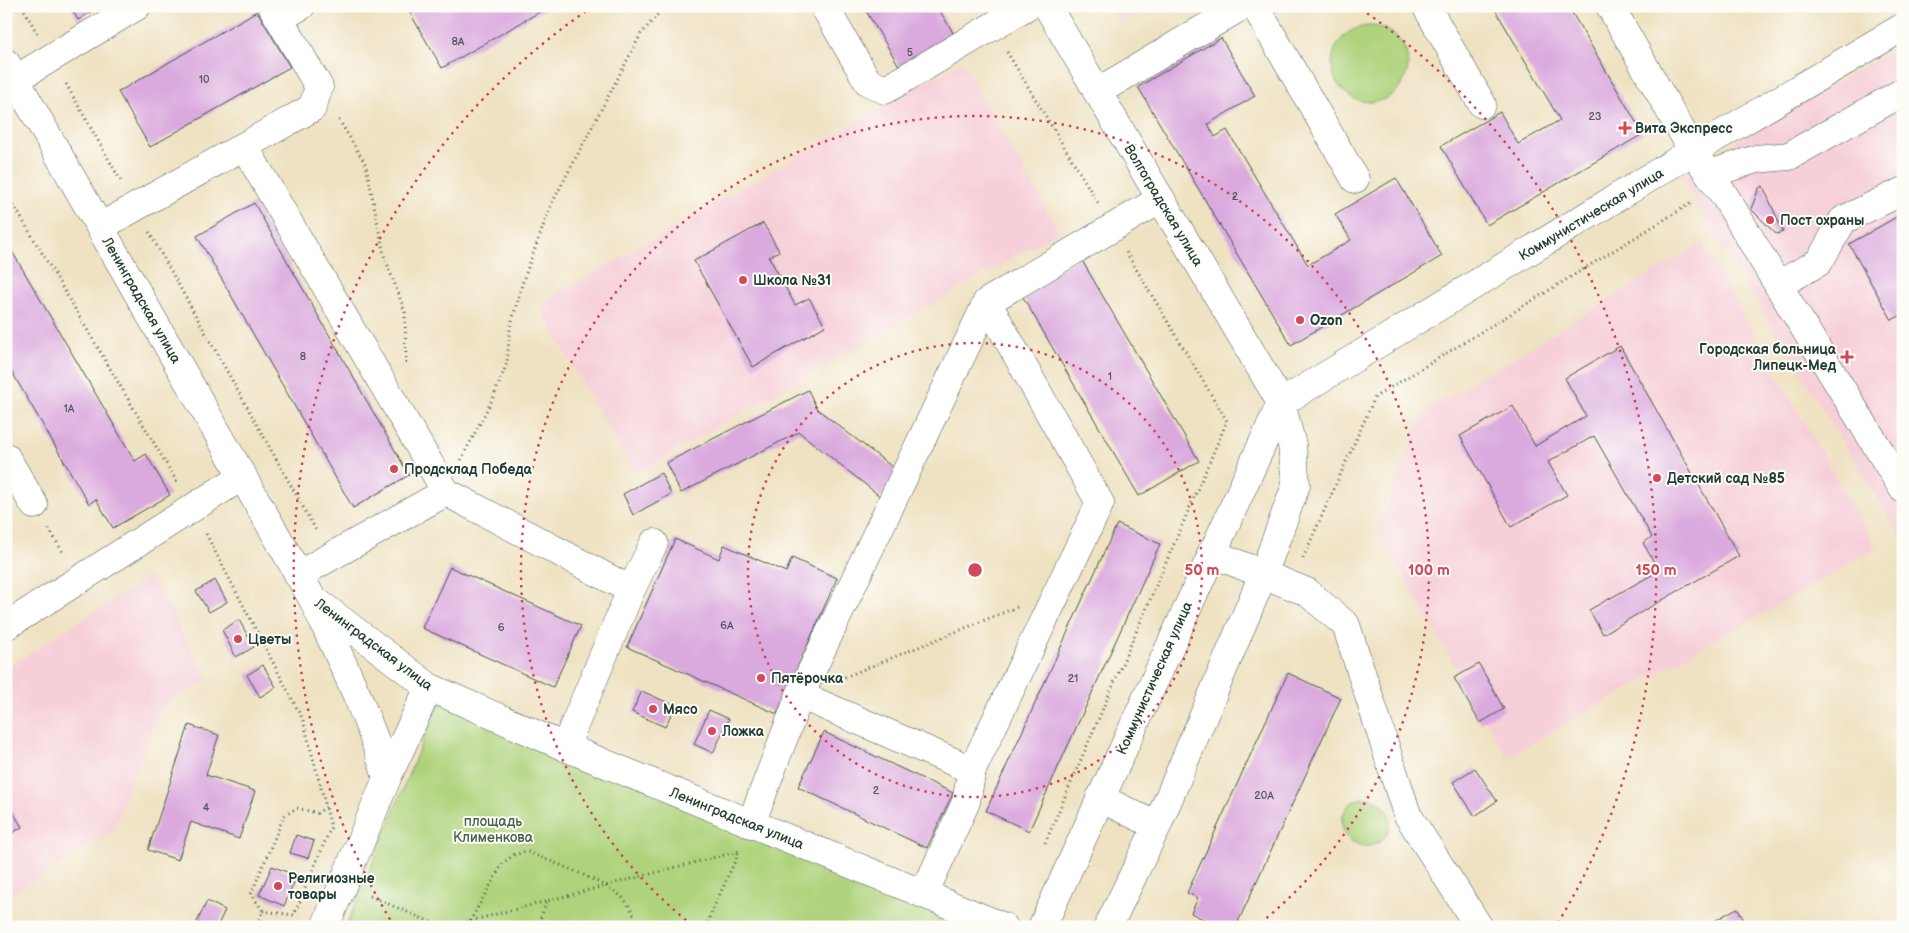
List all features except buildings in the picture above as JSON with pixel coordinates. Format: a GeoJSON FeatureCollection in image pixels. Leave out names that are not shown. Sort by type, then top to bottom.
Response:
{"type":"FeatureCollection","features":[{"type":"Feature","properties":{"kind":"street"},"geometry":{"type":"LineString","coordinates":[[9,76],[52,58],[137,6]]}},
{"type":"Feature","properties":{"kind":"street"},"geometry":{"type":"LineString","coordinates":[[824,6],[868,82],[884,90],[1027,6]]}},
{"type":"Feature","properties":{"kind":"street","name":"Волгоградская улица"},"geometry":{"type":"LineString","coordinates":[[1046,6],[1281,403]]}},
{"type":"Feature","properties":{"kind":"street"},"geometry":{"type":"LineString","coordinates":[[1097,92],[1242,6]]}},
{"type":"Feature","properties":{"kind":"street"},"geometry":{"type":"LineString","coordinates":[[1255,6],[1355,179]]}},
{"type":"Feature","properties":{"kind":"street"},"geometry":{"type":"LineString","coordinates":[[1426,6],[1482,104]]}},
{"type":"Feature","properties":{"kind":"street"},"geometry":{"type":"LineString","coordinates":[[1610,6],[1693,151],[1714,180],[1903,489]]}},
{"type":"Feature","properties":{"kind":"street"},"geometry":{"type":"LineString","coordinates":[[100,227],[312,108],[319,87],[284,10]]}},
{"type":"Feature","properties":{"kind":"street","name":"Коммунистическая улица"},"geometry":{"type":"LineString","coordinates":[[1042,927],[1281,403],[1693,151],[1903,28]]}},
{"type":"Feature","properties":{"kind":"street","name":"Ленинградская улица"},"geometry":{"type":"LineString","coordinates":[[9,76],[100,227],[312,598],[428,687],[565,747],[1004,927]]}},
{"type":"Feature","properties":{"kind":"street"},"geometry":{"type":"LineString","coordinates":[[1714,180],[1756,159],[1789,156],[1903,92]]}},
{"type":"Feature","properties":{"kind":"street"},"geometry":{"type":"LineString","coordinates":[[244,146],[446,492],[631,590]]}},
{"type":"Feature","properties":{"kind":"street"},"geometry":{"type":"LineString","coordinates":[[1778,285],[1819,262],[1843,220],[1903,191]]}},
{"type":"Feature","properties":{"kind":"street"},"geometry":{"type":"LineString","coordinates":[[751,824],[800,695],[987,302],[1161,199]]}},
{"type":"Feature","properties":{"kind":"street"},"geometry":{"type":"LineString","coordinates":[[924,894],[966,802],[972,770],[1100,503],[987,302]]}},
{"type":"Feature","properties":{"kind":"street"},"geometry":{"type":"LineString","coordinates":[[1108,927],[1157,826],[1263,575],[1296,485],[1292,445],[1281,403]]}},
{"type":"Feature","properties":{"kind":"street"},"geometry":{"type":"LineString","coordinates":[[6,458],[34,506]]}},
{"type":"Feature","properties":{"kind":"street"},"geometry":{"type":"LineString","coordinates":[[6,626],[244,476]]}},
{"type":"Feature","properties":{"kind":"street"},"geometry":{"type":"LineString","coordinates":[[298,575],[446,492]]}},
{"type":"Feature","properties":{"kind":"street"},"geometry":{"type":"LineString","coordinates":[[565,747],[631,590],[654,543]]}},
{"type":"Feature","properties":{"kind":"street"},"geometry":{"type":"LineString","coordinates":[[1211,553],[1307,592],[1346,625],[1407,814],[1478,927]]}},
{"type":"Feature","properties":{"kind":"street"},"geometry":{"type":"LineString","coordinates":[[312,598],[362,703],[377,743],[387,778]]}},
{"type":"Feature","properties":{"kind":"street"},"geometry":{"type":"LineString","coordinates":[[325,927],[387,778],[428,687]]}},
{"type":"Feature","properties":{"kind":"street"},"geometry":{"type":"LineString","coordinates":[[800,695],[972,770]]}},
{"type":"Feature","properties":{"kind":"street"},"geometry":{"type":"LineString","coordinates":[[1100,798],[1157,826]]}},
{"type":"Feature","properties":{"kind":"path"},"geometry":{"type":"LineString","coordinates":[[22,6],[331,557]]}},
{"type":"Feature","properties":{"kind":"path"},"geometry":{"type":"LineString","coordinates":[[446,492],[494,396],[507,363],[510,328],[522,282],[551,205],[641,34],[665,6]]}},
{"type":"Feature","properties":{"kind":"path"},"geometry":{"type":"LineString","coordinates":[[319,87],[366,165],[384,255],[405,312],[406,368]]}},
{"type":"Feature","properties":{"kind":"path"},"geometry":{"type":"LineString","coordinates":[[1290,586],[1375,397],[1714,180]]}},
{"type":"Feature","properties":{"kind":"path"},"geometry":{"type":"LineString","coordinates":[[6,192],[192,508],[303,720],[326,807],[331,827],[294,915],[263,911],[251,894],[284,816],[297,808],[317,813],[326,807]]}},
{"type":"Feature","properties":{"kind":"path"},"geometry":{"type":"LineString","coordinates":[[34,506],[79,580]]}},
{"type":"Feature","properties":{"kind":"path"},"geometry":{"type":"LineString","coordinates":[[800,695],[1058,590]]}},
{"type":"Feature","properties":{"kind":"path"},"geometry":{"type":"LineString","coordinates":[[705,927],[751,824]]}},
{"type":"Feature","properties":{"kind":"path"},"geometry":{"type":"LineString","coordinates":[[470,921],[503,863],[514,855],[526,851],[606,886],[624,900],[634,913],[638,927]]}},
{"type":"Feature","properties":{"kind":"path"},"geometry":{"type":"LineString","coordinates":[[447,927],[740,851]]}},
{"type":"Feature","properties":{"kind":"path"},"geometry":{"type":"LineString","coordinates":[[364,894],[442,927]]}},
{"type":"Feature","properties":{"kind":"path"},"geometry":{"type":"LineString","coordinates":[[537,927],[547,901]]}},
{"type":"Feature","properties":{"kind":"path"},"geometry":{"type":"LineString","coordinates":[[256,927],[263,911]]}},
{"type":"Feature","properties":{"kind":"shaded area"},"geometry":{"type":"Polygon","coordinates":[[[1109,6],[1148,6],[1119,23],[1109,6]]]}},
{"type":"Feature","properties":{"kind":"shaded area","name":"Городская больница Липецк-Мед"},"geometry":{"type":"Polygon","coordinates":[[[1903,44],[1903,540],[1679,175],[1903,44]]]}},
{"type":"Feature","properties":{"kind":"shaded area"},"geometry":{"type":"Polygon","coordinates":[[[962,62],[1059,231],[635,474],[538,305],[962,62]]]}},
{"type":"Feature","properties":{"kind":"shaded area"},"geometry":{"type":"Polygon","coordinates":[[[1702,243],[1877,549],[1507,757],[1377,529],[1424,412],[1702,243]]]}},
{"type":"Feature","properties":{"kind":"shaded area"},"geometry":{"type":"Polygon","coordinates":[[[151,576],[208,679],[161,708],[112,832],[6,898],[6,668],[151,576]]]}},
{"type":"Feature","properties":{"kind":"green space"},"geometry":{"type":"Polygon","coordinates":[[[1370,26],[1384,29],[1397,37],[1405,50],[1408,64],[1405,78],[1397,91],[1384,99],[1370,102],[1356,99],[1343,91],[1335,78],[1332,64],[1335,50],[1343,37],[1356,29],[1370,26]]]}},
{"type":"Feature","properties":{"kind":"green space","name":"площадь Клименкова"},"geometry":{"type":"Polygon","coordinates":[[[439,701],[981,927],[346,927],[439,701]]]}},
{"type":"Feature","properties":{"kind":"green space"},"geometry":{"type":"Polygon","coordinates":[[[1361,798],[1371,798],[1383,805],[1390,817],[1390,827],[1383,839],[1371,846],[1361,846],[1353,842],[1346,835],[1342,827],[1342,817],[1346,809],[1353,802],[1361,798]]]}},
{"type":"Feature","properties":{"kind":"place","name":"Вита Экспресс"},"geometry":{"type":"Point","coordinates":[1625,128]}},
{"type":"Feature","properties":{"kind":"place","name":"Пост охраны"},"geometry":{"type":"Point","coordinates":[1770,220]}},
{"type":"Feature","properties":{"kind":"place","name":"Школа №31"},"geometry":{"type":"Point","coordinates":[743,280]}},
{"type":"Feature","properties":{"kind":"place","name":"Ozon"},"geometry":{"type":"Point","coordinates":[1300,320]}},
{"type":"Feature","properties":{"kind":"place","name":"Городская больница Липецк-Мед"},"geometry":{"type":"Point","coordinates":[1847,357]}},
{"type":"Feature","properties":{"kind":"place","name":"Продсклад Победа"},"geometry":{"type":"Point","coordinates":[394,469]}},
{"type":"Feature","properties":{"kind":"place","name":"Детский сад №85"},"geometry":{"type":"Point","coordinates":[1657,478]}},
{"type":"Feature","properties":{"kind":"place","name":"Цветы"},"geometry":{"type":"Point","coordinates":[238,639]}},
{"type":"Feature","properties":{"kind":"place","name":"Пятёрочка"},"geometry":{"type":"Point","coordinates":[761,678]}},
{"type":"Feature","properties":{"kind":"place","name":"Мясо"},"geometry":{"type":"Point","coordinates":[653,709]}},
{"type":"Feature","properties":{"kind":"place","name":"Ложка"},"geometry":{"type":"Point","coordinates":[712,731]}},
{"type":"Feature","properties":{"kind":"place","name":"Религиозные товары"},"geometry":{"type":"Point","coordinates":[278,886]}}]}
